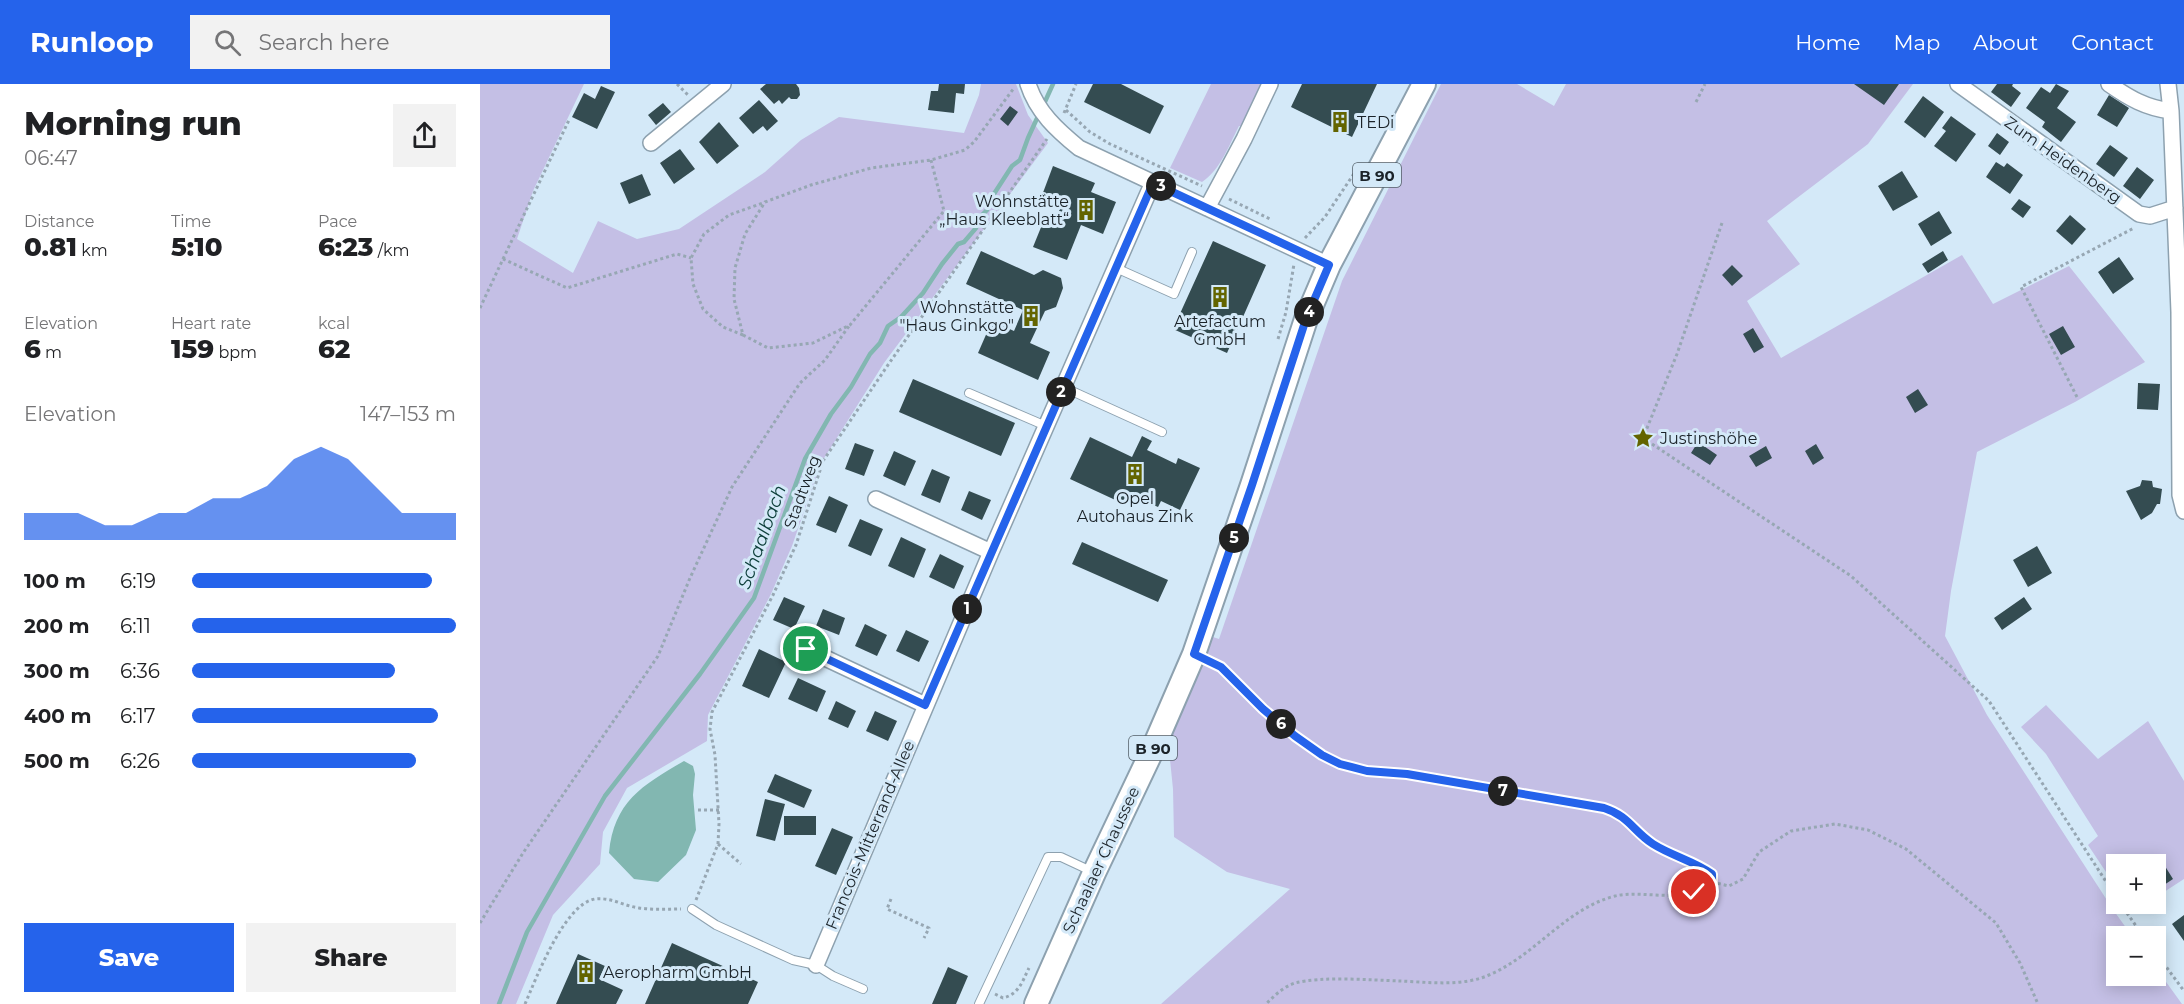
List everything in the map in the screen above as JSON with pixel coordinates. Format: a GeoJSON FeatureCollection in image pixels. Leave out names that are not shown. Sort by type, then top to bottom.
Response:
{"type":"FeatureCollection","features":[{"type":"Feature","properties":{"kind":"main road","name":"Schaalaer Chaussee"},"geometry":{"type":"LineString","coordinates":[[1035,1004],[1152,751],[1194,654],[1306,319],[1329,265],[1424,84]]}},
{"type":"Feature","properties":{"kind":"street"},"geometry":{"type":"LineString","coordinates":[[651,143],[723,84]]}},
{"type":"Feature","properties":{"kind":"street"},"geometry":{"type":"LineString","coordinates":[[1207,208],[1270,84]]}},
{"type":"Feature","properties":{"kind":"street","name":"Zum Heidenberg"},"geometry":{"type":"LineString","coordinates":[[1958,84],[2139,214],[2150,216]]}},
{"type":"Feature","properties":{"kind":"street"},"geometry":{"type":"LineString","coordinates":[[2109,84],[2137,102],[2152,108],[2171,111]]}},
{"type":"Feature","properties":{"kind":"street"},"geometry":{"type":"LineString","coordinates":[[2168,84],[2179,207],[2182,314],[2180,495],[2184,511]]}},
{"type":"Feature","properties":{"kind":"street"},"geometry":{"type":"LineString","coordinates":[[1030,88],[1051,124],[1080,148],[1329,265]]}},
{"type":"Feature","properties":{"kind":"street","name":"Francois-Mitterrand-Allee"},"geometry":{"type":"LineString","coordinates":[[816,965],[925,705],[1153,183]]}},
{"type":"Feature","properties":{"kind":"street"},"geometry":{"type":"LineString","coordinates":[[2150,216],[2179,207]]}},
{"type":"Feature","properties":{"kind":"street"},"geometry":{"type":"LineString","coordinates":[[876,499],[991,552]]}},
{"type":"Feature","properties":{"kind":"street"},"geometry":{"type":"LineString","coordinates":[[806,649],[925,705]]}},
{"type":"Feature","properties":{"kind":"lane"},"geometry":{"type":"LineString","coordinates":[[1116,268],[1174,294],[1192,252]]}},
{"type":"Feature","properties":{"kind":"lane"},"geometry":{"type":"LineString","coordinates":[[1063,387],[1162,432]]}},
{"type":"Feature","properties":{"kind":"lane"},"geometry":{"type":"LineString","coordinates":[[969,393],[1046,426]]}},
{"type":"Feature","properties":{"kind":"lane"},"geometry":{"type":"LineString","coordinates":[[979,1004],[1048,857],[1061,857],[1094,873]]}},
{"type":"Feature","properties":{"kind":"lane"},"geometry":{"type":"LineString","coordinates":[[693,909],[725,929],[793,960],[816,965],[833,976],[862,989]]}},
{"type":"Feature","properties":{"kind":"path"},"geometry":{"type":"LineString","coordinates":[[850,325],[813,343],[768,348],[723,327],[703,309],[693,284],[691,258],[704,234],[729,215],[811,184],[871,168],[931,160],[965,150],[974,142],[1017,84]]}},
{"type":"Feature","properties":{"kind":"path","name":"Stadtweg"},"geometry":{"type":"LineString","coordinates":[[693,909],[718,844],[719,810],[715,755],[710,729],[712,712],[773,595],[796,545],[823,461],[1051,124],[1066,111],[1076,84]]}},
{"type":"Feature","properties":{"kind":"path"},"geometry":{"type":"LineString","coordinates":[[1696,102],[1705,84]]}},
{"type":"Feature","properties":{"kind":"path"},"geometry":{"type":"LineString","coordinates":[[1066,111],[1090,132],[1110,144],[1276,222]]}},
{"type":"Feature","properties":{"kind":"path"},"geometry":{"type":"LineString","coordinates":[[480,309],[569,120]]}},
{"type":"Feature","properties":{"kind":"path"},"geometry":{"type":"LineString","coordinates":[[480,923],[523,853],[658,656],[690,578],[732,487],[800,383],[825,360],[850,325],[944,211],[931,160]]}},
{"type":"Feature","properties":{"kind":"path"},"geometry":{"type":"LineString","coordinates":[[1276,346],[1286,312],[1292,267],[1306,236],[1325,217],[1360,166]]}},
{"type":"Feature","properties":{"kind":"path"},"geometry":{"type":"LineString","coordinates":[[743,335],[734,299],[735,268],[745,234],[765,202]]}},
{"type":"Feature","properties":{"kind":"path"},"geometry":{"type":"LineString","coordinates":[[2077,397],[2021,287],[2139,226],[2150,216]]}},
{"type":"Feature","properties":{"kind":"path"},"geometry":{"type":"LineString","coordinates":[[1722,223],[1677,354],[1643,438],[1851,576],[1989,701],[2106,882]]}},
{"type":"Feature","properties":{"kind":"path"},"geometry":{"type":"LineString","coordinates":[[504,259],[567,288],[677,254],[691,258]]}},
{"type":"Feature","properties":{"kind":"path"},"geometry":{"type":"LineString","coordinates":[[1194,654],[1221,667],[1263,709],[1295,736],[1322,755],[1340,764],[1367,771],[1407,774],[1604,808],[1618,813],[1652,843],[1712,874],[1712,882],[1706,888],[1694,892],[1656,896],[1619,895],[1596,902],[1572,916],[1516,961],[1488,976],[1453,982],[1360,979],[1294,984],[1276,994],[1266,1004]]}},
{"type":"Feature","properties":{"kind":"path"},"geometry":{"type":"LineString","coordinates":[[698,810],[719,810]]}},
{"type":"Feature","properties":{"kind":"path"},"geometry":{"type":"LineString","coordinates":[[1712,882],[1730,886],[1743,879],[1759,852],[1791,831],[1835,824],[1868,830],[1906,849],[1996,923],[2020,963],[2038,1004]]}},
{"type":"Feature","properties":{"kind":"path"},"geometry":{"type":"LineString","coordinates":[[718,844],[741,864]]}},
{"type":"Feature","properties":{"kind":"path"},"geometry":{"type":"LineString","coordinates":[[525,1004],[553,942],[577,910],[592,899],[610,899],[638,908],[693,909]]}},
{"type":"Feature","properties":{"kind":"path"},"geometry":{"type":"LineString","coordinates":[[891,899],[886,909],[929,928],[924,938]]}},
{"type":"Feature","properties":{"kind":"path"},"geometry":{"type":"LineString","coordinates":[[986,989],[1003,998],[1012,996],[1018,990],[1034,959]]}},
{"type":"Feature","properties":{"kind":"path"},"geometry":{"type":"LineString","coordinates":[[2166,967],[2184,991]]}},
{"type":"Feature","properties":{"kind":"shaded area"},"geometry":{"type":"Polygon","coordinates":[[[480,84],[584,84],[533,191],[517,239],[573,273],[598,221],[637,239],[679,229],[765,172],[801,140],[839,117],[964,133],[981,84],[1016,84],[1028,115],[1048,143],[884,363],[821,463],[792,546],[771,594],[708,715],[707,741],[627,788],[603,832],[600,864],[553,915],[516,1004],[480,1004],[480,84]]]}},
{"type":"Feature","properties":{"kind":"shaded area"},"geometry":{"type":"Polygon","coordinates":[[[1211,84],[1263,84],[1242,126],[1239,126],[1219,164],[1202,182],[1170,168],[1211,84]]]}},
{"type":"Feature","properties":{"kind":"shaded area"},"geometry":{"type":"Polygon","coordinates":[[[1441,84],[1517,84],[1554,106],[1566,84],[1913,84],[1868,144],[1767,221],[1800,264],[1747,301],[1781,358],[1962,255],[1993,304],[2069,266],[2145,362],[2075,402],[1977,452],[1945,636],[1987,715],[2106,899],[2106,914],[2116,914],[2125,926],[2106,926],[2106,986],[2166,986],[2166,982],[2182,1004],[1161,1004],[1290,889],[1227,872],[1174,837],[1173,789],[1168,740],[1210,636],[1219,639],[1342,281],[1441,84]]]}},
{"type":"Feature","properties":{"kind":"shaded area"},"geometry":{"type":"Polygon","coordinates":[[[2046,705],[2098,759],[2148,721],[2184,781],[2184,879],[2166,891],[2166,854],[2106,854],[2106,872],[2088,845],[2098,836],[2046,754],[2021,727],[2046,705]]]}},
{"type":"Feature","properties":{"kind":"shaded area"},"geometry":{"type":"Polygon","coordinates":[[[684,761],[693,766],[695,774],[693,795],[696,830],[686,855],[658,882],[634,879],[609,853],[617,820],[633,796],[656,778],[684,761]]]}},
{"type":"Feature","properties":{"kind":"building"},"geometry":{"type":"Polygon","coordinates":[[[766,84],[796,84],[800,95],[797,99],[789,97],[782,104],[779,100],[774,104],[760,89],[766,84]]]}},
{"type":"Feature","properties":{"kind":"building"},"geometry":{"type":"Polygon","coordinates":[[[939,84],[965,84],[964,94],[956,93],[954,113],[928,110],[931,91],[938,91],[939,84]]]}},
{"type":"Feature","properties":{"kind":"building"},"geometry":{"type":"Polygon","coordinates":[[[1093,84],[1121,84],[1164,106],[1150,134],[1084,102],[1093,84]]]}},
{"type":"Feature","properties":{"kind":"building","name":"TEDi"},"geometry":{"type":"Polygon","coordinates":[[[1302,84],[1377,84],[1352,137],[1291,107],[1302,84]]]}},
{"type":"Feature","properties":{"kind":"building"},"geometry":{"type":"Polygon","coordinates":[[[1854,84],[1899,84],[1884,105],[1854,84]]]}},
{"type":"Feature","properties":{"kind":"building"},"geometry":{"type":"Polygon","coordinates":[[[1997,84],[2013,84],[2012,86],[2021,93],[2011,107],[1991,92],[1997,84]]]}},
{"type":"Feature","properties":{"kind":"building"},"geometry":{"type":"Polygon","coordinates":[[[2056,84],[2069,91],[2057,108],[2076,122],[2061,142],[2042,127],[2045,122],[2026,108],[2041,87],[2050,93],[2056,84]]]}},
{"type":"Feature","properties":{"kind":"building"},"geometry":{"type":"Polygon","coordinates":[[[601,86],[615,92],[597,129],[572,117],[584,93],[595,99],[601,86]]]}},
{"type":"Feature","properties":{"kind":"building"},"geometry":{"type":"Polygon","coordinates":[[[2109,95],[2129,108],[2117,127],[2097,115],[2109,95]]]}},
{"type":"Feature","properties":{"kind":"building"},"geometry":{"type":"Polygon","coordinates":[[[1923,96],[1944,112],[1925,138],[1904,122],[1923,96]]]}},
{"type":"Feature","properties":{"kind":"building"},"geometry":{"type":"Polygon","coordinates":[[[759,100],[778,121],[767,131],[763,126],[753,134],[739,118],[759,100]]]}},
{"type":"Feature","properties":{"kind":"building"},"geometry":{"type":"Polygon","coordinates":[[[663,103],[671,112],[656,125],[648,115],[663,103]]]}},
{"type":"Feature","properties":{"kind":"building"},"geometry":{"type":"Polygon","coordinates":[[[1010,106],[1018,112],[1008,126],[1000,119],[1010,106]]]}},
{"type":"Feature","properties":{"kind":"building"},"geometry":{"type":"Polygon","coordinates":[[[1951,116],[1976,134],[1956,162],[1934,146],[1946,131],[1942,128],[1951,116]]]}},
{"type":"Feature","properties":{"kind":"building"},"geometry":{"type":"Polygon","coordinates":[[[719,122],[739,146],[717,164],[699,142],[719,122]]]}},
{"type":"Feature","properties":{"kind":"building"},"geometry":{"type":"Polygon","coordinates":[[[1997,133],[2009,142],[2000,155],[1988,146],[1997,133]]]}},
{"type":"Feature","properties":{"kind":"building"},"geometry":{"type":"Polygon","coordinates":[[[2110,145],[2128,158],[2114,177],[2096,164],[2110,145]]]}},
{"type":"Feature","properties":{"kind":"building"},"geometry":{"type":"Polygon","coordinates":[[[680,149],[695,169],[674,184],[660,163],[680,149]]]}},
{"type":"Feature","properties":{"kind":"building"},"geometry":{"type":"Polygon","coordinates":[[[1996,162],[2004,167],[2007,163],[2023,175],[2010,194],[1986,177],[1996,162]]]}},
{"type":"Feature","properties":{"kind":"building","name":"Wohnstätte „Haus Kleeblatt“"},"geometry":{"type":"Polygon","coordinates":[[[1053,166],[1095,183],[1091,192],[1116,202],[1103,234],[1081,225],[1067,260],[1033,247],[1046,215],[1056,219],[1061,206],[1041,198],[1053,166]]]}},
{"type":"Feature","properties":{"kind":"building"},"geometry":{"type":"Polygon","coordinates":[[[2137,167],[2154,180],[2140,199],[2123,186],[2137,167]]]}},
{"type":"Feature","properties":{"kind":"building"},"geometry":{"type":"Polygon","coordinates":[[[1902,171],[1918,197],[1893,211],[1878,186],[1902,171]]]}},
{"type":"Feature","properties":{"kind":"building"},"geometry":{"type":"Polygon","coordinates":[[[642,174],[651,195],[629,204],[620,183],[642,174]]]}},
{"type":"Feature","properties":{"kind":"building"},"geometry":{"type":"Polygon","coordinates":[[[2019,199],[2031,207],[2023,218],[2011,209],[2019,199]]]}},
{"type":"Feature","properties":{"kind":"building"},"geometry":{"type":"Polygon","coordinates":[[[1939,211],[1952,233],[1931,246],[1918,224],[1939,211]]]}},
{"type":"Feature","properties":{"kind":"building"},"geometry":{"type":"Polygon","coordinates":[[[2070,215],[2086,229],[2072,245],[2056,231],[2070,215]]]}},
{"type":"Feature","properties":{"kind":"building","name":"Artefactum GmbH"},"geometry":{"type":"Polygon","coordinates":[[[1213,241],[1266,265],[1227,353],[1173,329],[1213,241]]]}},
{"type":"Feature","properties":{"kind":"building","name":"Wohnstätte \"Haus Ginkgo\""},"geometry":{"type":"Polygon","coordinates":[[[981,251],[1034,275],[1043,270],[1061,278],[1063,288],[1056,307],[1045,311],[1030,343],[1050,352],[1038,380],[978,353],[992,321],[1014,331],[1023,310],[966,284],[981,251]]]}},
{"type":"Feature","properties":{"kind":"building"},"geometry":{"type":"Polygon","coordinates":[[[1943,251],[1948,260],[1928,273],[1922,264],[1943,251]]]}},
{"type":"Feature","properties":{"kind":"building"},"geometry":{"type":"Polygon","coordinates":[[[2119,257],[2134,279],[2113,294],[2098,272],[2119,257]]]}},
{"type":"Feature","properties":{"kind":"building"},"geometry":{"type":"Polygon","coordinates":[[[1732,265],[1743,276],[1732,286],[1722,275],[1732,265]]]}},
{"type":"Feature","properties":{"kind":"building"},"geometry":{"type":"Polygon","coordinates":[[[2063,326],[2075,347],[2061,355],[2049,334],[2063,326]]]}},
{"type":"Feature","properties":{"kind":"building"},"geometry":{"type":"Polygon","coordinates":[[[1753,328],[1764,347],[1754,353],[1743,334],[1753,328]]]}},
{"type":"Feature","properties":{"kind":"building"},"geometry":{"type":"Polygon","coordinates":[[[913,379],[1015,423],[1001,456],[899,412],[913,379]]]}},
{"type":"Feature","properties":{"kind":"building"},"geometry":{"type":"Polygon","coordinates":[[[2138,383],[2160,384],[2158,410],[2137,409],[2138,383]]]}},
{"type":"Feature","properties":{"kind":"building"},"geometry":{"type":"Polygon","coordinates":[[[1918,389],[1928,405],[1915,413],[1906,397],[1918,389]]]}},
{"type":"Feature","properties":{"kind":"building","name":"Opel Autohaus Zink"},"geometry":{"type":"Polygon","coordinates":[[[1142,436],[1152,441],[1147,450],[1176,464],[1178,458],[1200,468],[1180,510],[1161,501],[1158,507],[1129,494],[1124,504],[1070,479],[1090,437],[1132,457],[1142,436]]]}},
{"type":"Feature","properties":{"kind":"building"},"geometry":{"type":"Polygon","coordinates":[[[1698,442],[1717,455],[1710,465],[1691,453],[1698,442]]]}},
{"type":"Feature","properties":{"kind":"building"},"geometry":{"type":"Polygon","coordinates":[[[855,443],[874,450],[864,476],[845,469],[855,443]]]}},
{"type":"Feature","properties":{"kind":"building"},"geometry":{"type":"Polygon","coordinates":[[[1816,444],[1824,458],[1813,465],[1805,451],[1816,444]]]}},
{"type":"Feature","properties":{"kind":"building"},"geometry":{"type":"Polygon","coordinates":[[[1766,446],[1772,458],[1756,467],[1749,456],[1766,446]]]}},
{"type":"Feature","properties":{"kind":"building"},"geometry":{"type":"Polygon","coordinates":[[[894,451],[916,461],[905,486],[883,476],[894,451]]]}},
{"type":"Feature","properties":{"kind":"building"},"geometry":{"type":"Polygon","coordinates":[[[932,469],[950,477],[940,503],[921,495],[932,469]]]}},
{"type":"Feature","properties":{"kind":"building"},"geometry":{"type":"Polygon","coordinates":[[[2142,480],[2152,481],[2153,487],[2162,489],[2160,504],[2157,504],[2152,513],[2141,520],[2126,491],[2140,486],[2142,480]]]}},
{"type":"Feature","properties":{"kind":"building"},"geometry":{"type":"Polygon","coordinates":[[[969,491],[991,500],[982,520],[961,510],[969,491]]]}},
{"type":"Feature","properties":{"kind":"building"},"geometry":{"type":"Polygon","coordinates":[[[829,496],[848,505],[836,533],[816,525],[829,496]]]}},
{"type":"Feature","properties":{"kind":"building"},"geometry":{"type":"Polygon","coordinates":[[[860,519],[883,529],[871,556],[848,546],[860,519]]]}},
{"type":"Feature","properties":{"kind":"building"},"geometry":{"type":"Polygon","coordinates":[[[901,537],[926,549],[914,578],[888,566],[901,537]]]}},
{"type":"Feature","properties":{"kind":"building"},"geometry":{"type":"Polygon","coordinates":[[[1082,542],[1168,580],[1158,602],[1072,564],[1082,542]]]}},
{"type":"Feature","properties":{"kind":"building"},"geometry":{"type":"Polygon","coordinates":[[[2037,546],[2052,573],[2028,587],[2013,560],[2037,546]]]}},
{"type":"Feature","properties":{"kind":"building"},"geometry":{"type":"Polygon","coordinates":[[[940,554],[964,566],[954,589],[929,577],[940,554]]]}},
{"type":"Feature","properties":{"kind":"building"},"geometry":{"type":"Polygon","coordinates":[[[784,597],[805,606],[794,629],[773,620],[784,597]]]}},
{"type":"Feature","properties":{"kind":"building"},"geometry":{"type":"Polygon","coordinates":[[[2024,597],[2032,609],[2002,630],[1994,618],[2024,597]]]}},
{"type":"Feature","properties":{"kind":"building"},"geometry":{"type":"Polygon","coordinates":[[[823,609],[845,618],[839,635],[816,626],[823,609]]]}},
{"type":"Feature","properties":{"kind":"building"},"geometry":{"type":"Polygon","coordinates":[[[865,624],[887,635],[877,656],[855,646],[865,624]]]}},
{"type":"Feature","properties":{"kind":"building"},"geometry":{"type":"Polygon","coordinates":[[[906,630],[929,641],[919,662],[896,651],[906,630]]]}},
{"type":"Feature","properties":{"kind":"building"},"geometry":{"type":"Polygon","coordinates":[[[759,649],[786,662],[769,698],[742,686],[759,649]]]}},
{"type":"Feature","properties":{"kind":"building"},"geometry":{"type":"Polygon","coordinates":[[[798,678],[826,691],[817,712],[788,699],[798,678]]]}},
{"type":"Feature","properties":{"kind":"building"},"geometry":{"type":"Polygon","coordinates":[[[836,701],[856,711],[848,728],[828,719],[836,701]]]}},
{"type":"Feature","properties":{"kind":"building"},"geometry":{"type":"Polygon","coordinates":[[[875,711],[897,721],[888,741],[866,731],[875,711]]]}},
{"type":"Feature","properties":{"kind":"building"},"geometry":{"type":"Polygon","coordinates":[[[775,774],[812,790],[804,808],[767,792],[775,774]]]}},
{"type":"Feature","properties":{"kind":"building"},"geometry":{"type":"Polygon","coordinates":[[[765,799],[785,804],[775,841],[756,836],[765,799]]]}},
{"type":"Feature","properties":{"kind":"building"},"geometry":{"type":"Polygon","coordinates":[[[784,816],[816,816],[816,835],[784,835],[784,816]]]}},
{"type":"Feature","properties":{"kind":"building"},"geometry":{"type":"Polygon","coordinates":[[[832,828],[853,837],[836,875],[815,866],[832,828]]]}},
{"type":"Feature","properties":{"kind":"building"},"geometry":{"type":"Polygon","coordinates":[[[2166,868],[2173,879],[2166,884],[2166,868]]]}},
{"type":"Feature","properties":{"kind":"building"},"geometry":{"type":"Polygon","coordinates":[[[2184,915],[2184,941],[2172,924],[2184,915]]]}},
{"type":"Feature","properties":{"kind":"building"},"geometry":{"type":"Polygon","coordinates":[[[672,943],[758,982],[748,1004],[645,1004],[672,943]]]}},
{"type":"Feature","properties":{"kind":"building","name":"Aeropharm GmbH"},"geometry":{"type":"Polygon","coordinates":[[[578,954],[605,966],[599,979],[623,990],[616,1004],[556,1004],[578,954]]]}},
{"type":"Feature","properties":{"kind":"building"},"geometry":{"type":"Polygon","coordinates":[[[948,967],[968,976],[956,1004],[932,1004],[948,967]]]}},
{"type":"Feature","properties":{"kind":"waterway","name":"Schaalbach"},"geometry":{"type":"LineString","coordinates":[[1043,106],[1053,84]]}},
{"type":"Feature","properties":{"kind":"waterway","name":"Schaalbach"},"geometry":{"type":"LineString","coordinates":[[499,1004],[527,932],[605,796],[700,674],[754,598],[805,459],[831,414],[851,387],[870,354],[880,343],[888,326],[901,317],[923,293],[958,244],[964,242],[976,228],[990,200],[1012,166],[1020,160],[1039,114]]}},
{"type":"Feature","properties":{"kind":"place","name":"TEDi"},"geometry":{"type":"Point","coordinates":[1340,122]}},
{"type":"Feature","properties":{"kind":"place","name":"Wohnstätte „Haus Kleeblatt“"},"geometry":{"type":"Point","coordinates":[1086,210]}},
{"type":"Feature","properties":{"kind":"place","name":"Artefactum GmbH"},"geometry":{"type":"Point","coordinates":[1220,297]}},
{"type":"Feature","properties":{"kind":"place","name":"Wohnstätte \"Haus Ginkgo\""},"geometry":{"type":"Point","coordinates":[1031,316]}},
{"type":"Feature","properties":{"kind":"place","name":"Justinshöhe"},"geometry":{"type":"Point","coordinates":[1643,438]}},
{"type":"Feature","properties":{"kind":"place","name":"Opel Autohaus Zink"},"geometry":{"type":"Point","coordinates":[1135,474]}},
{"type":"Feature","properties":{"kind":"place","name":"Aeropharm GmbH"},"geometry":{"type":"Point","coordinates":[586,972]}},
{"type":"Feature","properties":{"kind":"route"},"geometry":{"type":"LineString","coordinates":[[806,649],[925,705],[1153,183],[1329,265],[1288,370],[1252,485],[1194,654],[1221,667],[1263,709],[1295,736],[1322,755],[1340,764],[1367,771],[1407,774],[1604,808],[1618,813],[1652,843],[1712,874],[1712,882],[1706,888],[1694,892]]}}]}
